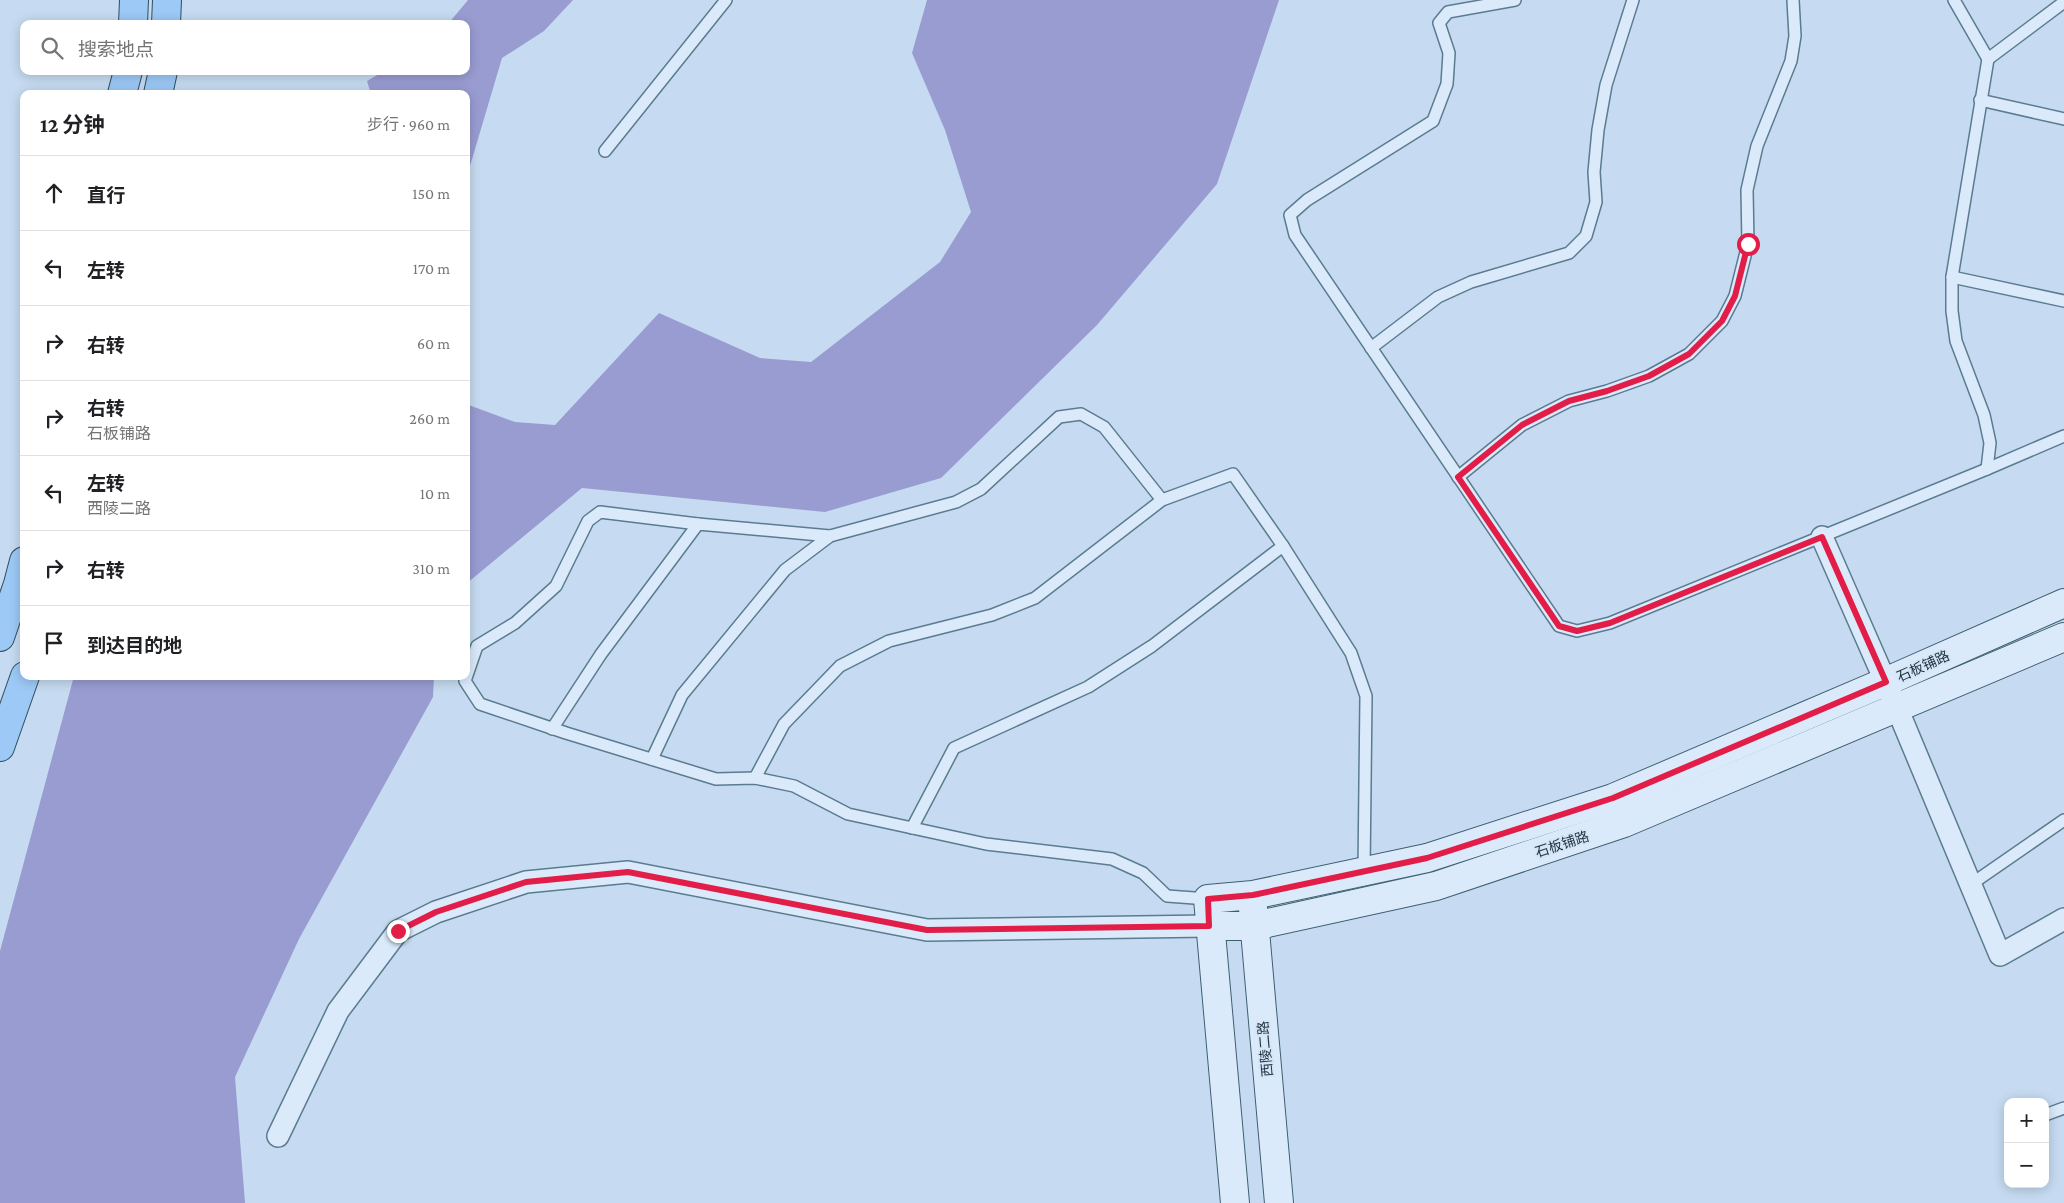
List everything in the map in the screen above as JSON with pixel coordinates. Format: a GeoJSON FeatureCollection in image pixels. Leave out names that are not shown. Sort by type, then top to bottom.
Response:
{"type":"FeatureCollection","features":[{"type":"Feature","properties":{"kind":"main road"},"geometry":{"type":"LineString","coordinates":[[133,20],[134,0]]}},
{"type":"Feature","properties":{"kind":"main road"},"geometry":{"type":"LineString","coordinates":[[166,20],[167,0]]}},
{"type":"Feature","properties":{"kind":"main road"},"geometry":{"type":"LineString","coordinates":[[123,90],[127,75]]}},
{"type":"Feature","properties":{"kind":"main road"},"geometry":{"type":"LineString","coordinates":[[159,90],[162,75]]}},
{"type":"Feature","properties":{"kind":"main road"},"geometry":{"type":"LineString","coordinates":[[0,637],[20,576]]}},
{"type":"Feature","properties":{"kind":"main road","name":"石板铺路"},"geometry":{"type":"LineString","coordinates":[[1208,899],[1253,895],[1427,858],[1613,798],[1886,682],[2064,603]]}},
{"type":"Feature","properties":{"kind":"main road","name":"石板铺路"},"geometry":{"type":"LineString","coordinates":[[1209,926],[1254,926],[1436,886],[1624,824],[2064,637]]}},
{"type":"Feature","properties":{"kind":"main road"},"geometry":{"type":"LineString","coordinates":[[0,747],[24,680]]}},
{"type":"Feature","properties":{"kind":"main road","name":"西陵二路"},"geometry":{"type":"LineString","coordinates":[[1253,895],[1254,926],[1279,1203]]}},
{"type":"Feature","properties":{"kind":"main road"},"geometry":{"type":"LineString","coordinates":[[1208,899],[1235,1203]]}},
{"type":"Feature","properties":{"kind":"street"},"geometry":{"type":"LineString","coordinates":[[1822,537],[1886,682],[2000,956],[2064,919]]}},
{"type":"Feature","properties":{"kind":"street"},"geometry":{"type":"LineString","coordinates":[[278,1136],[338,1011],[398,931],[436,912],[526,882],[628,872],[927,930],[1209,926]]}},
{"type":"Feature","properties":{"kind":"lane"},"geometry":{"type":"LineString","coordinates":[[605,151],[726,0]]}},
{"type":"Feature","properties":{"kind":"lane"},"geometry":{"type":"LineString","coordinates":[[1515,0],[1448,12],[1440,23],[1449,54],[1447,84],[1432,121],[1306,200],[1290,215],[1295,235],[1559,626],[1577,631],[1610,623],[2064,436]]}},
{"type":"Feature","properties":{"kind":"lane"},"geometry":{"type":"LineString","coordinates":[[1371,348],[1438,298],[1471,282],[1569,253],[1586,236],[1596,202],[1594,172],[1598,130],[1606,85],[1633,0]]}},
{"type":"Feature","properties":{"kind":"lane"},"geometry":{"type":"LineString","coordinates":[[1458,477],[1522,425],[1569,401],[1607,391],[1649,376],[1689,354],[1722,321],[1735,296],[1748,244],[1747,190],[1757,146],[1791,61],[1795,36],[1793,0]]}},
{"type":"Feature","properties":{"kind":"lane"},"geometry":{"type":"LineString","coordinates":[[1954,0],[1988,60],[1952,277],[1952,311],[1956,341],[1984,415],[1990,443],[1987,469]]}},
{"type":"Feature","properties":{"kind":"lane"},"geometry":{"type":"LineString","coordinates":[[1988,60],[2064,2]]}},
{"type":"Feature","properties":{"kind":"lane"},"geometry":{"type":"LineString","coordinates":[[1980,100],[2064,119]]}},
{"type":"Feature","properties":{"kind":"lane"},"geometry":{"type":"LineString","coordinates":[[1952,277],[2064,301]]}},
{"type":"Feature","properties":{"kind":"lane"},"geometry":{"type":"LineString","coordinates":[[470,666],[477,646],[515,623],[556,586],[588,521],[600,512],[698,524],[830,536],[956,502],[981,489],[1059,417],[1082,414],[1104,427],[1162,500]]}},
{"type":"Feature","properties":{"kind":"lane"},"geometry":{"type":"LineString","coordinates":[[755,778],[784,724],[840,666],[889,641],[992,615],[1035,598],[1162,500],[1232,474],[1282,546],[1351,653],[1366,696],[1364,871]]}},
{"type":"Feature","properties":{"kind":"lane"},"geometry":{"type":"LineString","coordinates":[[552,728],[601,654],[698,524]]}},
{"type":"Feature","properties":{"kind":"lane"},"geometry":{"type":"LineString","coordinates":[[652,759],[682,696],[785,570],[830,536]]}},
{"type":"Feature","properties":{"kind":"lane"},"geometry":{"type":"LineString","coordinates":[[912,828],[954,748],[1088,687],[1152,646],[1282,546]]}},
{"type":"Feature","properties":{"kind":"lane"},"geometry":{"type":"LineString","coordinates":[[465,680],[480,704],[716,779],[755,778],[794,786],[848,814],[986,844],[1112,859],[1143,873],[1166,896],[1208,899]]}},
{"type":"Feature","properties":{"kind":"lane"},"geometry":{"type":"LineString","coordinates":[[1970,885],[2064,820]]}},
{"type":"Feature","properties":{"kind":"lane"},"geometry":{"type":"LineString","coordinates":[[2049,1114],[2064,1108]]}},
{"type":"Feature","properties":{"kind":"shaded area"},"geometry":{"type":"Polygon","coordinates":[[[468,0],[573,0],[544,31],[502,58],[470,166],[470,90],[370,90],[367,81],[377,75],[470,75],[470,20],[451,20],[468,0]]]}},
{"type":"Feature","properties":{"kind":"shaded area"},"geometry":{"type":"Polygon","coordinates":[[[927,0],[1279,0],[1217,184],[1097,325],[941,478],[825,512],[582,488],[470,581],[470,405],[515,422],[555,425],[659,313],[760,358],[811,362],[940,262],[971,212],[945,130],[912,53],[927,0]]]}},
{"type":"Feature","properties":{"kind":"shaded area"},"geometry":{"type":"Polygon","coordinates":[[[73,680],[434,680],[433,697],[299,939],[235,1077],[245,1203],[0,1203],[0,951],[73,680]]]}},
{"type":"Feature","properties":{"kind":"route"},"geometry":{"type":"LineString","coordinates":[[398,931],[436,912],[526,882],[628,872],[927,930],[1209,926],[1208,899],[1253,895],[1427,858],[1613,798],[1886,682],[1822,537],[1610,623],[1577,631],[1559,626],[1458,477],[1522,425],[1569,401],[1607,391],[1649,376],[1689,354],[1722,321],[1735,296],[1748,244]]}}]}
